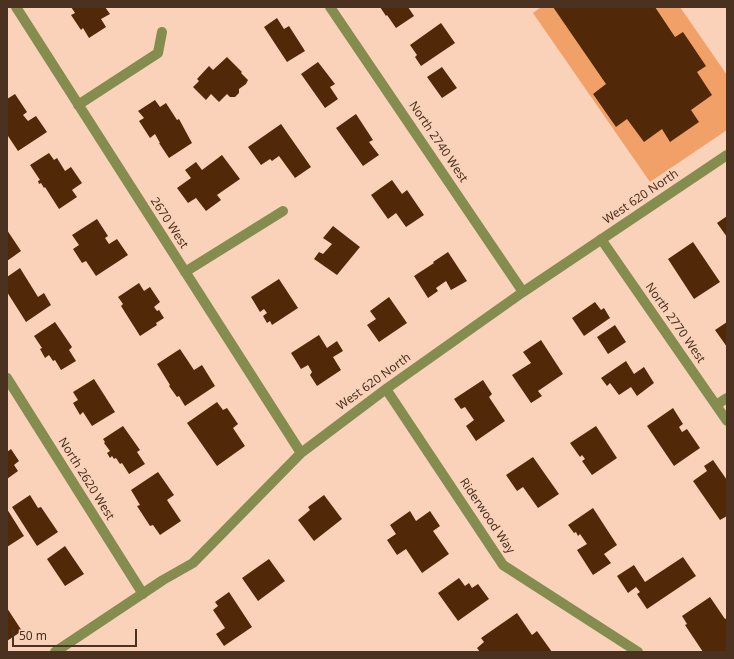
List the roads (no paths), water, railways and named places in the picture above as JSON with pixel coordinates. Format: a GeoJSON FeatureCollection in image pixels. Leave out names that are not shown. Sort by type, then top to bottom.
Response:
{"type":"FeatureCollection","features":[{"type":"Feature","properties":{"kind":"street","name":"2670 West"},"geometry":{"type":"LineString","coordinates":[[16,7],[301,453]]}},
{"type":"Feature","properties":{"kind":"street","name":"North 2740 West"},"geometry":{"type":"LineString","coordinates":[[330,7],[523,292]]}},
{"type":"Feature","properties":{"kind":"street"},"geometry":{"type":"LineString","coordinates":[[78,105],[158,53],[162,32]]}},
{"type":"Feature","properties":{"kind":"street","name":"West 620 North"},"geometry":{"type":"LineString","coordinates":[[56,652],[163,580],[193,563],[301,453],[386,389],[523,292],[727,155]]}},
{"type":"Feature","properties":{"kind":"street"},"geometry":{"type":"LineString","coordinates":[[185,272],[283,211]]}},
{"type":"Feature","properties":{"kind":"street","name":"North 2770 West"},"geometry":{"type":"LineString","coordinates":[[601,239],[727,421]]}},
{"type":"Feature","properties":{"kind":"street","name":"North 2620 West"},"geometry":{"type":"LineString","coordinates":[[7,378],[143,594]]}},
{"type":"Feature","properties":{"kind":"street","name":"Riderwood Way"},"geometry":{"type":"LineString","coordinates":[[386,389],[503,565],[638,652]]}},
{"type":"Feature","properties":{"kind":"street"},"geometry":{"type":"LineString","coordinates":[[716,405],[727,398]]}}]}
